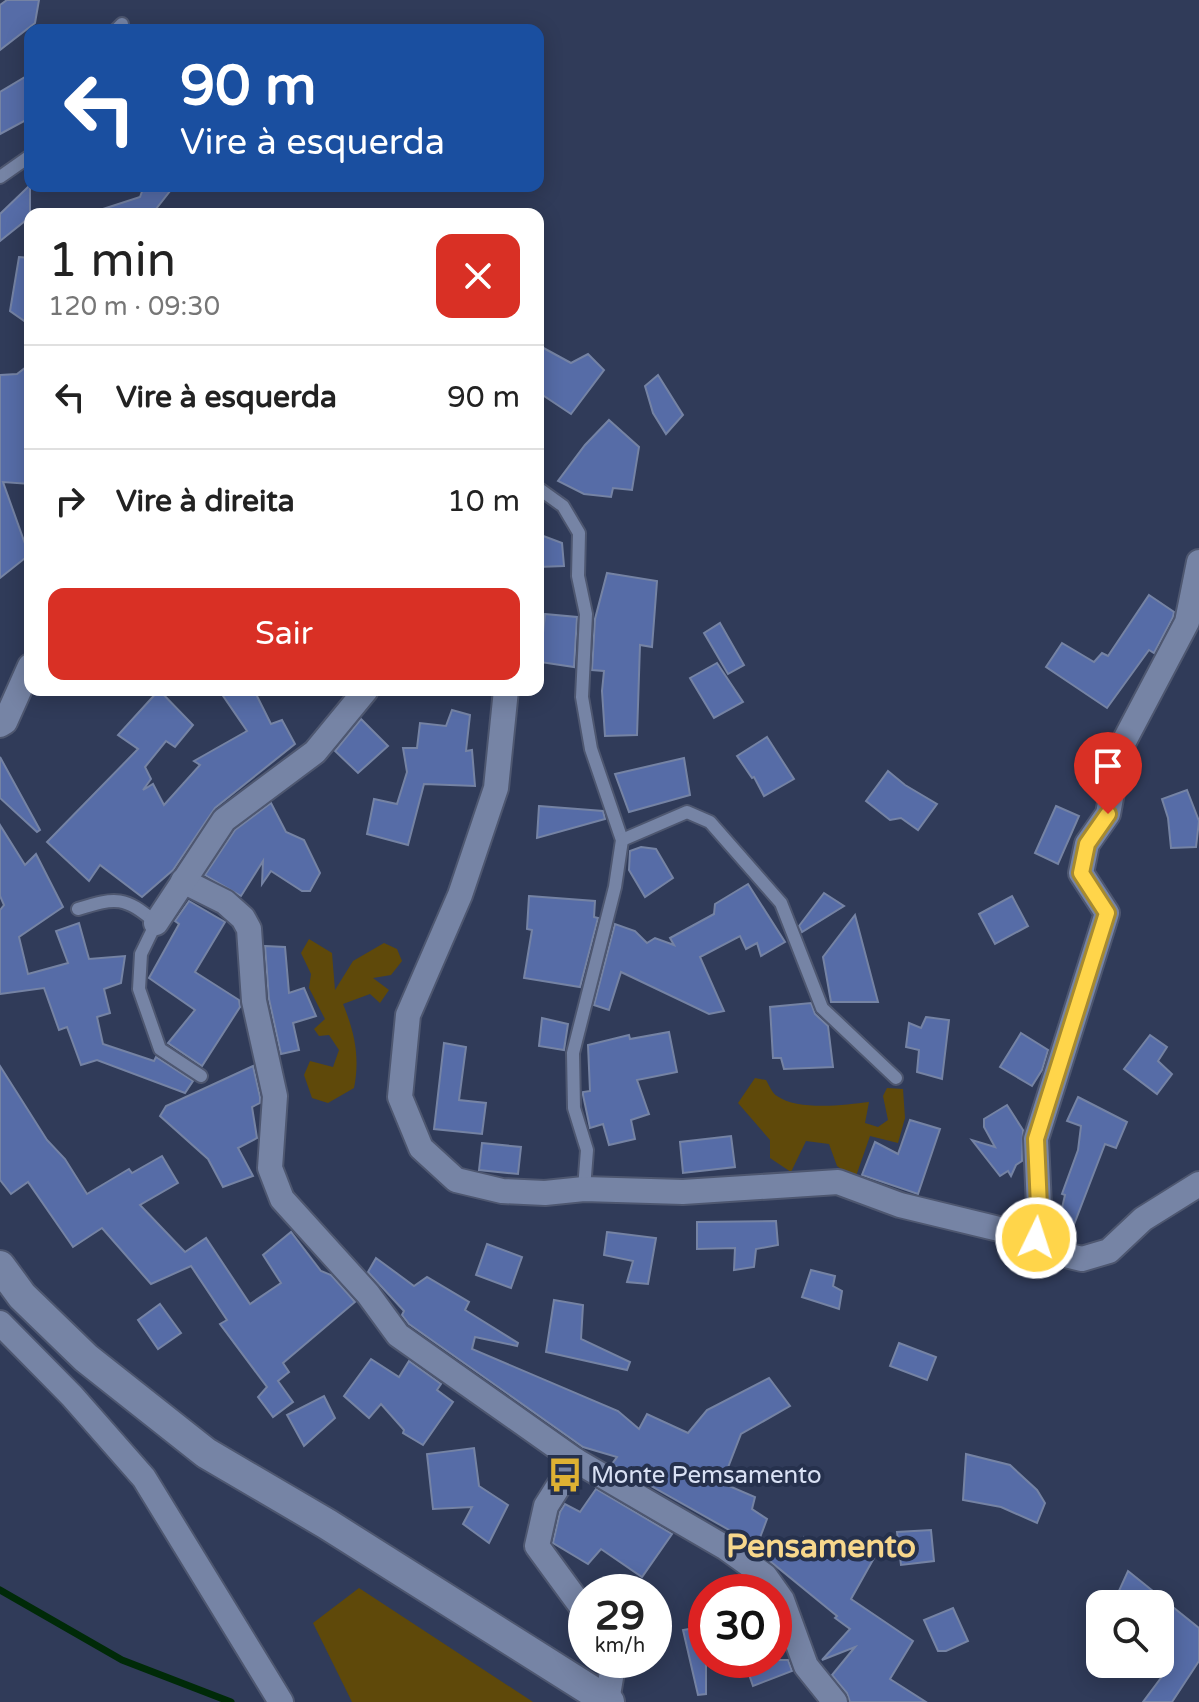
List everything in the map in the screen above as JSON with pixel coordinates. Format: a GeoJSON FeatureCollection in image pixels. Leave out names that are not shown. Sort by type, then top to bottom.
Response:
{"type":"FeatureCollection","features":[{"type":"Feature","properties":{"kind":"street"},"geometry":{"type":"LineString","coordinates":[[1036,1238],[1039,1207],[1036,1139],[1107,913],[1081,873],[1087,844],[1108,814],[1120,749],[1187,622],[1199,562]]}},
{"type":"Feature","properties":{"kind":"street"},"geometry":{"type":"LineString","coordinates":[[0,725],[5,722],[24,679]]}},
{"type":"Feature","properties":{"kind":"street"},"geometry":{"type":"LineString","coordinates":[[156,923],[224,820],[315,752],[361,696]]}},
{"type":"Feature","properties":{"kind":"street"},"geometry":{"type":"LineString","coordinates":[[505,696],[496,788],[460,895],[408,1015],[400,1097],[421,1148],[456,1180],[502,1191],[545,1193],[584,1189],[683,1192],[838,1182],[900,1205],[1036,1238],[1057,1253],[1082,1259],[1109,1251],[1143,1219],[1199,1184]]}},
{"type":"Feature","properties":{"kind":"street"},"geometry":{"type":"LineString","coordinates":[[183,881],[225,902],[243,918],[249,929],[254,1001],[275,1096],[270,1168],[282,1199],[368,1294],[398,1335],[575,1460],[726,1548],[765,1576],[782,1600],[806,1666],[835,1702]]}},
{"type":"Feature","properties":{"kind":"street"},"geometry":{"type":"LineString","coordinates":[[0,1266],[22,1296],[86,1358],[206,1453],[327,1524],[608,1702],[611,1678]]}},
{"type":"Feature","properties":{"kind":"street"},"geometry":{"type":"LineString","coordinates":[[0,1323],[72,1396],[144,1478],[277,1694]]}},
{"type":"Feature","properties":{"kind":"street"},"geometry":{"type":"LineString","coordinates":[[568,1588],[537,1546],[546,1506],[575,1460]]}},
{"type":"Feature","properties":{"kind":"lane"},"geometry":{"type":"LineString","coordinates":[[0,177],[24,160]]}},
{"type":"Feature","properties":{"kind":"lane"},"geometry":{"type":"LineString","coordinates":[[544,492],[563,506],[579,533],[578,576],[586,614],[582,697],[591,749],[622,840],[615,887],[573,1053],[574,1108],[587,1150],[584,1189]]}},
{"type":"Feature","properties":{"kind":"lane"},"geometry":{"type":"LineString","coordinates":[[622,840],[687,812],[710,822],[781,903],[822,1008],[896,1078]]}},
{"type":"Feature","properties":{"kind":"lane"},"geometry":{"type":"LineString","coordinates":[[78,909],[114,898],[138,907],[156,923],[141,954],[139,989],[160,1049],[201,1076]]}},
{"type":"Feature","properties":{"kind":"lane"},"geometry":{"type":"LineString","coordinates":[[560,1483],[598,1473]]}},
{"type":"Feature","properties":{"kind":"shaded area"},"geometry":{"type":"Polygon","coordinates":[[[309,939],[332,953],[335,990],[353,961],[384,943],[397,949],[402,961],[391,975],[373,978],[389,990],[380,1003],[370,994],[343,1004],[355,1046],[356,1077],[354,1088],[328,1103],[312,1098],[304,1075],[310,1061],[333,1067],[339,1050],[329,1035],[319,1036],[314,1029],[325,1019],[309,988],[311,974],[301,953],[309,939]]]}},
{"type":"Feature","properties":{"kind":"shaded area"},"geometry":{"type":"Polygon","coordinates":[[[755,1078],[766,1080],[775,1095],[797,1104],[822,1106],[869,1102],[865,1123],[878,1127],[888,1120],[883,1096],[887,1088],[903,1089],[905,1118],[898,1143],[870,1136],[855,1179],[837,1166],[829,1144],[806,1141],[791,1172],[770,1158],[770,1140],[738,1103],[755,1078]]]}},
{"type":"Feature","properties":{"kind":"shaded area"},"geometry":{"type":"Polygon","coordinates":[[[359,1588],[533,1702],[352,1702],[313,1623],[359,1588]]]}},
{"type":"Feature","properties":{"kind":"building"},"geometry":{"type":"Polygon","coordinates":[[[7,0],[39,0],[35,23],[24,24],[24,31],[0,50],[0,5],[7,0]]]}},
{"type":"Feature","properties":{"kind":"building"},"geometry":{"type":"Polygon","coordinates":[[[24,78],[24,121],[0,134],[0,92],[24,78]]]}},
{"type":"Feature","properties":{"kind":"building"},"geometry":{"type":"Polygon","coordinates":[[[24,191],[30,192],[30,208],[24,208],[24,222],[0,241],[0,214],[24,191]]]}},
{"type":"Feature","properties":{"kind":"building"},"geometry":{"type":"Polygon","coordinates":[[[142,192],[169,192],[157,208],[106,208],[140,197],[142,192]]]}},
{"type":"Feature","properties":{"kind":"building"},"geometry":{"type":"Polygon","coordinates":[[[19,257],[24,257],[24,321],[10,311],[19,257]]]}},
{"type":"Feature","properties":{"kind":"building"},"geometry":{"type":"Polygon","coordinates":[[[544,348],[571,363],[588,354],[604,370],[571,414],[544,396],[544,348]]]}},
{"type":"Feature","properties":{"kind":"building"},"geometry":{"type":"Polygon","coordinates":[[[24,369],[24,484],[3,482],[24,541],[24,559],[0,578],[0,375],[17,374],[24,369]]]}},
{"type":"Feature","properties":{"kind":"building"},"geometry":{"type":"Polygon","coordinates":[[[658,375],[683,415],[666,434],[653,413],[645,386],[658,375]]]}},
{"type":"Feature","properties":{"kind":"building"},"geometry":{"type":"Polygon","coordinates":[[[609,420],[639,447],[632,490],[613,488],[611,497],[584,494],[558,481],[585,445],[609,420]]]}},
{"type":"Feature","properties":{"kind":"building"},"geometry":{"type":"Polygon","coordinates":[[[544,536],[562,543],[564,566],[544,567],[544,536]]]}},
{"type":"Feature","properties":{"kind":"building"},"geometry":{"type":"Polygon","coordinates":[[[607,573],[657,581],[652,647],[640,645],[637,735],[605,736],[604,671],[592,670],[595,619],[607,573]]]}},
{"type":"Feature","properties":{"kind":"building"},"geometry":{"type":"Polygon","coordinates":[[[1149,595],[1174,612],[1173,617],[1154,653],[1149,650],[1107,708],[1046,667],[1062,643],[1094,662],[1102,653],[1108,656],[1149,595]]]}},
{"type":"Feature","properties":{"kind":"building"},"geometry":{"type":"Polygon","coordinates":[[[545,614],[577,617],[574,667],[544,663],[545,614]]]}},
{"type":"Feature","properties":{"kind":"building"},"geometry":{"type":"Polygon","coordinates":[[[720,623],[744,665],[728,674],[704,633],[720,623]]]}},
{"type":"Feature","properties":{"kind":"building"},"geometry":{"type":"Polygon","coordinates":[[[717,663],[743,702],[714,718],[690,678],[717,663]]]}},
{"type":"Feature","properties":{"kind":"building"},"geometry":{"type":"Polygon","coordinates":[[[154,696],[165,696],[193,725],[175,747],[166,741],[145,767],[151,779],[143,790],[153,784],[164,805],[200,765],[194,761],[247,731],[223,696],[257,696],[271,724],[282,720],[295,744],[215,808],[173,870],[142,897],[100,865],[89,881],[47,842],[138,749],[118,735],[154,696]]]}},
{"type":"Feature","properties":{"kind":"building"},"geometry":{"type":"Polygon","coordinates":[[[452,710],[470,715],[466,751],[472,750],[475,786],[424,784],[408,845],[367,834],[374,799],[397,804],[407,772],[403,748],[417,748],[420,723],[446,726],[452,710]]]}},
{"type":"Feature","properties":{"kind":"building"},"geometry":{"type":"Polygon","coordinates":[[[361,719],[388,746],[358,773],[335,751],[361,719]]]}},
{"type":"Feature","properties":{"kind":"building"},"geometry":{"type":"Polygon","coordinates":[[[767,737],[794,779],[764,796],[737,756],[767,737]]]}},
{"type":"Feature","properties":{"kind":"building"},"geometry":{"type":"Polygon","coordinates":[[[0,757],[40,830],[37,832],[0,798],[0,757]]]}},
{"type":"Feature","properties":{"kind":"building"},"geometry":{"type":"Polygon","coordinates":[[[684,758],[690,795],[629,812],[615,774],[684,758]]]}},
{"type":"Feature","properties":{"kind":"building"},"geometry":{"type":"Polygon","coordinates":[[[888,771],[937,804],[918,830],[901,818],[890,820],[866,801],[888,771]]]}},
{"type":"Feature","properties":{"kind":"building"},"geometry":{"type":"Polygon","coordinates":[[[1187,790],[1199,821],[1196,847],[1171,848],[1168,818],[1162,799],[1187,790]]]}},
{"type":"Feature","properties":{"kind":"building"},"geometry":{"type":"Polygon","coordinates":[[[271,803],[286,832],[304,840],[320,873],[310,891],[302,891],[271,871],[262,884],[263,861],[241,896],[205,875],[235,830],[271,803]]]}},
{"type":"Feature","properties":{"kind":"building"},"geometry":{"type":"Polygon","coordinates":[[[539,806],[603,811],[605,819],[537,838],[539,806]]]}},
{"type":"Feature","properties":{"kind":"building"},"geometry":{"type":"Polygon","coordinates":[[[1056,806],[1079,816],[1058,864],[1035,853],[1056,806]]]}},
{"type":"Feature","properties":{"kind":"building"},"geometry":{"type":"Polygon","coordinates":[[[0,825],[25,865],[36,854],[63,907],[19,937],[28,974],[68,963],[56,931],[79,923],[89,959],[125,956],[121,983],[104,989],[110,1013],[97,1017],[103,1044],[154,1061],[156,1057],[193,1081],[185,1093],[97,1060],[81,1065],[67,1027],[59,1030],[44,988],[0,994],[0,910],[4,905],[0,896],[0,825]]]}},
{"type":"Feature","properties":{"kind":"building"},"geometry":{"type":"Polygon","coordinates":[[[641,847],[656,849],[673,878],[645,897],[629,870],[630,851],[641,847]]]}},
{"type":"Feature","properties":{"kind":"building"},"geometry":{"type":"Polygon","coordinates":[[[748,884],[785,942],[761,956],[757,943],[746,949],[740,936],[700,957],[724,1011],[709,1014],[621,972],[609,1010],[594,1005],[615,924],[635,931],[647,943],[655,938],[674,945],[670,938],[714,914],[715,904],[748,884]]]}},
{"type":"Feature","properties":{"kind":"building"},"geometry":{"type":"Polygon","coordinates":[[[824,893],[844,906],[802,932],[799,926],[824,893]]]}},
{"type":"Feature","properties":{"kind":"building"},"geometry":{"type":"Polygon","coordinates":[[[529,896],[595,901],[594,917],[598,918],[580,987],[524,978],[532,930],[527,929],[529,896]]]}},
{"type":"Feature","properties":{"kind":"building"},"geometry":{"type":"Polygon","coordinates":[[[1012,896],[1028,926],[995,944],[979,914],[1012,896]]]}},
{"type":"Feature","properties":{"kind":"building"},"geometry":{"type":"Polygon","coordinates":[[[189,901],[225,922],[195,972],[239,1000],[240,1007],[202,1066],[168,1043],[195,1010],[149,978],[179,924],[175,921],[189,901]]]}},
{"type":"Feature","properties":{"kind":"building"},"geometry":{"type":"Polygon","coordinates":[[[855,915],[878,1002],[831,1002],[823,957],[855,915]]]}},
{"type":"Feature","properties":{"kind":"building"},"geometry":{"type":"Polygon","coordinates":[[[265,946],[285,947],[289,993],[304,988],[316,1016],[293,1023],[299,1050],[281,1054],[269,999],[265,946]]]}},
{"type":"Feature","properties":{"kind":"building"},"geometry":{"type":"Polygon","coordinates":[[[811,1003],[815,1014],[828,1026],[833,1067],[784,1069],[781,1058],[773,1058],[770,1007],[811,1003]]]}},
{"type":"Feature","properties":{"kind":"building"},"geometry":{"type":"Polygon","coordinates":[[[926,1017],[949,1020],[942,1079],[917,1072],[919,1050],[906,1047],[909,1023],[921,1028],[926,1017]]]}},
{"type":"Feature","properties":{"kind":"building"},"geometry":{"type":"Polygon","coordinates":[[[542,1018],[568,1024],[564,1050],[539,1046],[542,1018]]]}},
{"type":"Feature","properties":{"kind":"building"},"geometry":{"type":"Polygon","coordinates":[[[669,1032],[677,1072],[637,1080],[649,1114],[631,1120],[635,1139],[609,1145],[603,1124],[590,1128],[583,1095],[583,1092],[590,1091],[588,1045],[629,1035],[630,1039],[669,1032]]]}},
{"type":"Feature","properties":{"kind":"building"},"geometry":{"type":"Polygon","coordinates":[[[1021,1033],[1048,1050],[1042,1070],[1032,1086],[1000,1067],[1021,1033]]]}},
{"type":"Feature","properties":{"kind":"building"},"geometry":{"type":"Polygon","coordinates":[[[1150,1035],[1167,1047],[1158,1061],[1172,1074],[1157,1094],[1124,1069],[1150,1035]]]}},
{"type":"Feature","properties":{"kind":"building"},"geometry":{"type":"Polygon","coordinates":[[[444,1043],[466,1047],[459,1100],[486,1103],[482,1134],[434,1129],[444,1043]]]}},
{"type":"Feature","properties":{"kind":"building"},"geometry":{"type":"Polygon","coordinates":[[[0,1066],[47,1140],[65,1159],[87,1194],[129,1169],[132,1173],[162,1156],[178,1183],[140,1205],[185,1252],[206,1238],[250,1304],[281,1283],[263,1255],[291,1232],[321,1271],[331,1275],[355,1302],[283,1363],[289,1372],[278,1381],[293,1402],[273,1417],[258,1397],[267,1387],[220,1324],[227,1320],[191,1266],[151,1284],[102,1228],[73,1247],[28,1182],[11,1194],[0,1180],[0,1066]]]}},
{"type":"Feature","properties":{"kind":"building"},"geometry":{"type":"Polygon","coordinates":[[[253,1066],[260,1097],[260,1103],[252,1107],[257,1138],[238,1148],[253,1176],[223,1187],[208,1159],[160,1116],[166,1106],[253,1066]]]}},
{"type":"Feature","properties":{"kind":"building"},"geometry":{"type":"Polygon","coordinates":[[[1078,1097],[1127,1122],[1116,1148],[1105,1144],[1068,1240],[1056,1234],[1065,1195],[1062,1194],[1078,1150],[1081,1126],[1067,1121],[1078,1097]]]}},
{"type":"Feature","properties":{"kind":"building"},"geometry":{"type":"Polygon","coordinates":[[[1007,1105],[1023,1130],[1022,1161],[1016,1165],[1011,1176],[1008,1171],[1000,1176],[972,1140],[995,1147],[984,1127],[984,1119],[1007,1105]]]}},
{"type":"Feature","properties":{"kind":"building"},"geometry":{"type":"Polygon","coordinates":[[[910,1120],[940,1129],[918,1194],[862,1175],[875,1142],[898,1154],[910,1120]]]}},
{"type":"Feature","properties":{"kind":"building"},"geometry":{"type":"Polygon","coordinates":[[[731,1136],[735,1167],[683,1173],[680,1142],[731,1136]]]}},
{"type":"Feature","properties":{"kind":"building"},"geometry":{"type":"Polygon","coordinates":[[[482,1143],[521,1147],[518,1174],[479,1170],[482,1143]]]}},
{"type":"Feature","properties":{"kind":"building"},"geometry":{"type":"Polygon","coordinates":[[[776,1221],[778,1245],[756,1249],[754,1267],[734,1270],[735,1248],[697,1249],[697,1222],[776,1221]]]}},
{"type":"Feature","properties":{"kind":"building"},"geometry":{"type":"Polygon","coordinates":[[[607,1232],[656,1238],[648,1284],[627,1282],[633,1261],[604,1255],[607,1232]]]}},
{"type":"Feature","properties":{"kind":"building"},"geometry":{"type":"Polygon","coordinates":[[[487,1244],[522,1257],[511,1288],[476,1275],[487,1244]]]}},
{"type":"Feature","properties":{"kind":"building"},"geometry":{"type":"Polygon","coordinates":[[[376,1258],[414,1286],[427,1277],[469,1302],[465,1310],[518,1343],[517,1346],[475,1337],[472,1349],[618,1411],[639,1429],[647,1414],[688,1433],[707,1410],[769,1378],[790,1406],[741,1434],[722,1483],[755,1497],[752,1509],[767,1519],[758,1543],[793,1553],[804,1537],[842,1559],[854,1544],[874,1558],[851,1599],[913,1641],[890,1679],[926,1702],[850,1702],[847,1693],[832,1675],[855,1647],[822,1660],[850,1629],[792,1579],[792,1574],[786,1574],[738,1535],[612,1464],[617,1457],[583,1447],[409,1324],[402,1315],[404,1311],[368,1272],[376,1258]]]}},
{"type":"Feature","properties":{"kind":"building"},"geometry":{"type":"Polygon","coordinates":[[[811,1270],[835,1276],[833,1286],[842,1291],[839,1309],[802,1297],[811,1270]]]}},
{"type":"Feature","properties":{"kind":"building"},"geometry":{"type":"Polygon","coordinates":[[[554,1300],[583,1305],[581,1339],[630,1362],[627,1370],[546,1352],[554,1300]]]}},
{"type":"Feature","properties":{"kind":"building"},"geometry":{"type":"Polygon","coordinates":[[[160,1304],[181,1333],[158,1349],[138,1320],[160,1304]]]}},
{"type":"Feature","properties":{"kind":"building"},"geometry":{"type":"Polygon","coordinates":[[[899,1343],[936,1357],[927,1380],[890,1366],[899,1343]]]}},
{"type":"Feature","properties":{"kind":"building"},"geometry":{"type":"Polygon","coordinates":[[[371,1359],[399,1377],[409,1361],[441,1384],[437,1390],[453,1402],[423,1445],[403,1433],[404,1430],[381,1404],[369,1418],[344,1396],[371,1359]]]}},
{"type":"Feature","properties":{"kind":"building"},"geometry":{"type":"Polygon","coordinates":[[[324,1396],[335,1418],[304,1446],[287,1415],[324,1396]]]}},
{"type":"Feature","properties":{"kind":"building"},"geometry":{"type":"Polygon","coordinates":[[[474,1448],[479,1486],[508,1505],[489,1543],[463,1524],[472,1507],[433,1509],[427,1454],[474,1448]]]}},
{"type":"Feature","properties":{"kind":"building"},"geometry":{"type":"Polygon","coordinates":[[[966,1454],[1010,1465],[1037,1490],[1045,1503],[1037,1523],[1001,1507],[963,1500],[966,1454]]]}},
{"type":"Feature","properties":{"kind":"building"},"geometry":{"type":"Polygon","coordinates":[[[596,1489],[672,1534],[644,1574],[638,1574],[601,1549],[588,1564],[553,1543],[560,1512],[565,1504],[580,1512],[596,1489]]]}},
{"type":"Feature","properties":{"kind":"building"},"geometry":{"type":"Polygon","coordinates":[[[931,1530],[934,1561],[901,1565],[897,1532],[931,1530]]]}},
{"type":"Feature","properties":{"kind":"building"},"geometry":{"type":"Polygon","coordinates":[[[1128,1571],[1152,1590],[1119,1590],[1128,1571]]]}},
{"type":"Feature","properties":{"kind":"building"},"geometry":{"type":"Polygon","coordinates":[[[953,1608],[968,1641],[946,1651],[938,1651],[924,1620],[953,1608]]]}},
{"type":"Feature","properties":{"kind":"building"},"geometry":{"type":"Polygon","coordinates":[[[1174,1608],[1199,1628],[1199,1661],[1172,1702],[1143,1702],[1161,1678],[1174,1678],[1174,1608]]]}},
{"type":"Feature","properties":{"kind":"building"},"geometry":{"type":"Polygon","coordinates":[[[688,1629],[688,1652],[683,1630],[688,1629]]]}},
{"type":"Feature","properties":{"kind":"building"},"geometry":{"type":"Polygon","coordinates":[[[694,1678],[706,1678],[706,1694],[698,1695],[694,1678]]]}},
{"type":"Feature","properties":{"kind":"building"},"geometry":{"type":"Polygon","coordinates":[[[750,1678],[774,1678],[753,1686],[750,1678]]]}},
{"type":"Feature","properties":{"kind":"waterway"},"geometry":{"type":"LineString","coordinates":[[0,1590],[122,1660],[231,1702]]}},
{"type":"Feature","properties":{"kind":"place","name":"Monte Pemsamento"},"geometry":{"type":"Point","coordinates":[565,1475]}},
{"type":"Feature","properties":{"kind":"district","name":"Pensamento"},"geometry":{"type":"Point","coordinates":[821,1547]}},
{"type":"Feature","properties":{"kind":"route"},"geometry":{"type":"LineString","coordinates":[[1036,1238],[1039,1207],[1036,1139],[1107,913],[1081,873],[1087,844],[1108,814]]}}]}
